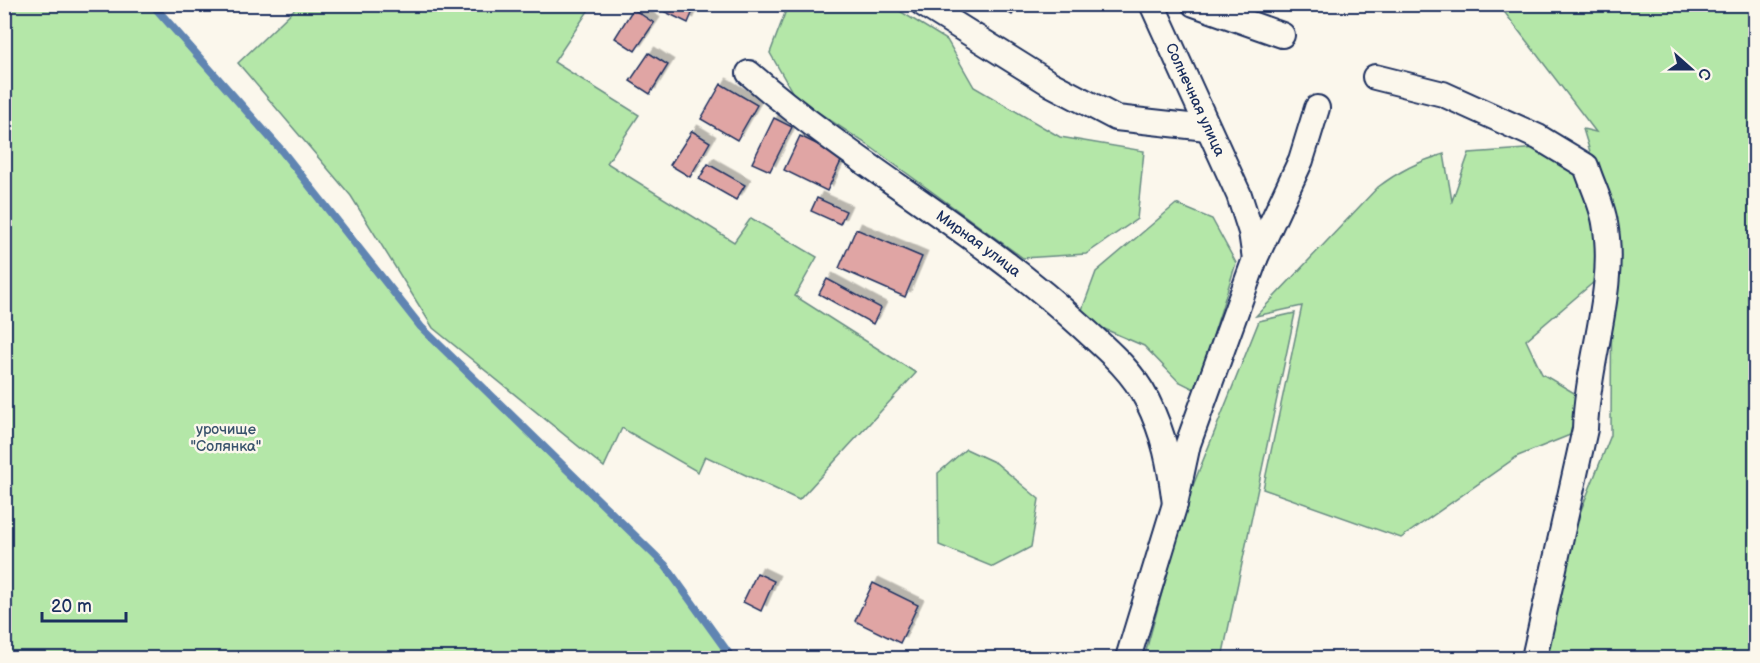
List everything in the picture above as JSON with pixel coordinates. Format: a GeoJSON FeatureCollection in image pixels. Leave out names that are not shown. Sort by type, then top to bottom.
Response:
{"type":"FeatureCollection","features":[{"type":"Feature","properties":{"kind":"street"},"geometry":{"type":"LineString","coordinates":[[923,4],[1051,84],[1116,118],[1207,128]]}},
{"type":"Feature","properties":{"kind":"street","name":"Солнечная улица"},"geometry":{"type":"LineString","coordinates":[[1152,4],[1239,195],[1256,258]]}},
{"type":"Feature","properties":{"kind":"street"},"geometry":{"type":"LineString","coordinates":[[1194,4],[1282,35]]}},
{"type":"Feature","properties":{"kind":"street","name":"Мирная улица"},"geometry":{"type":"LineString","coordinates":[[749,73],[794,112],[1005,262],[1060,307],[1120,362],[1146,398],[1168,451],[1174,504]]}},
{"type":"Feature","properties":{"kind":"street"},"geometry":{"type":"LineString","coordinates":[[1375,78],[1443,94],[1538,137],[1586,166],[1605,223],[1608,270],[1586,400],[1585,429],[1534,658]]}},
{"type":"Feature","properties":{"kind":"street"},"geometry":{"type":"LineString","coordinates":[[1128,658],[1174,504],[1188,444],[1256,258],[1300,160],[1317,108]]}},
{"type":"Feature","properties":{"kind":"green space"},"geometry":{"type":"Polygon","coordinates":[[[300,4],[592,5],[554,62],[639,115],[607,163],[734,242],[751,218],[817,257],[795,296],[916,373],[799,500],[705,456],[698,472],[622,428],[604,467],[433,328],[351,196],[238,63],[300,4]]]}},
{"type":"Feature","properties":{"kind":"green space","name":"урочище \"Солянка\""},"geometry":{"type":"Polygon","coordinates":[[[4,5],[152,5],[282,151],[421,327],[665,565],[732,658],[5,658],[4,5]]]}},
{"type":"Feature","properties":{"kind":"green space"},"geometry":{"type":"Polygon","coordinates":[[[788,5],[890,5],[947,40],[974,87],[1060,137],[1144,151],[1137,219],[1086,254],[1023,258],[868,145],[795,97],[770,53],[788,5]]]}},
{"type":"Feature","properties":{"kind":"green space"},"geometry":{"type":"Polygon","coordinates":[[[1499,5],[1755,5],[1755,658],[1541,658],[1549,590],[1611,435],[1612,223],[1583,129],[1596,132],[1499,5]]]}},
{"type":"Feature","properties":{"kind":"green space"},"geometry":{"type":"Polygon","coordinates":[[[1539,148],[1568,158],[1605,223],[1608,270],[1526,340],[1542,374],[1586,400],[1585,429],[1518,456],[1401,538],[1263,489],[1302,306],[1256,316],[1378,187],[1402,171],[1444,154],[1452,201],[1469,153],[1539,148]]]}},
{"type":"Feature","properties":{"kind":"green space"},"geometry":{"type":"Polygon","coordinates":[[[1176,204],[1212,219],[1236,263],[1196,390],[1178,381],[1144,346],[1079,318],[1096,272],[1176,204]]]}},
{"type":"Feature","properties":{"kind":"green space"},"geometry":{"type":"Polygon","coordinates":[[[1295,313],[1222,658],[1144,658],[1188,498],[1259,321],[1295,313]]]}},
{"type":"Feature","properties":{"kind":"green space"},"geometry":{"type":"Polygon","coordinates":[[[966,449],[996,463],[1039,499],[1031,547],[993,567],[939,545],[938,473],[966,449]]]}},
{"type":"Feature","properties":{"kind":"building"},"geometry":{"type":"Polygon","coordinates":[[[649,4],[696,4],[688,23],[649,4]]]}},
{"type":"Feature","properties":{"kind":"building"},"geometry":{"type":"Polygon","coordinates":[[[995,4],[1019,4],[1012,15],[995,4]]]}},
{"type":"Feature","properties":{"kind":"building"},"geometry":{"type":"Polygon","coordinates":[[[633,9],[654,23],[635,51],[615,38],[633,9]]]}},
{"type":"Feature","properties":{"kind":"building"},"geometry":{"type":"Polygon","coordinates":[[[649,53],[668,65],[650,94],[630,81],[649,53]]]}},
{"type":"Feature","properties":{"kind":"building"},"geometry":{"type":"Polygon","coordinates":[[[721,84],[757,105],[737,140],[701,119],[721,84]]]}},
{"type":"Feature","properties":{"kind":"building"},"geometry":{"type":"Polygon","coordinates":[[[774,118],[792,127],[770,171],[752,163],[774,118]]]}},
{"type":"Feature","properties":{"kind":"building"},"geometry":{"type":"Polygon","coordinates":[[[692,131],[710,142],[690,177],[670,165],[692,131]]]}},
{"type":"Feature","properties":{"kind":"building"},"geometry":{"type":"Polygon","coordinates":[[[800,136],[843,157],[827,191],[784,170],[800,136]]]}},
{"type":"Feature","properties":{"kind":"building"},"geometry":{"type":"Polygon","coordinates":[[[708,164],[745,185],[736,200],[699,179],[708,164]]]}},
{"type":"Feature","properties":{"kind":"building"},"geometry":{"type":"Polygon","coordinates":[[[817,198],[846,211],[840,224],[811,211],[817,198]]]}},
{"type":"Feature","properties":{"kind":"building"},"geometry":{"type":"Polygon","coordinates":[[[856,229],[922,257],[905,297],[839,268],[856,229]]]}},
{"type":"Feature","properties":{"kind":"building"},"geometry":{"type":"Polygon","coordinates":[[[827,279],[881,308],[873,324],[819,294],[827,279]]]}},
{"type":"Feature","properties":{"kind":"building"},"geometry":{"type":"Polygon","coordinates":[[[757,573],[774,581],[761,611],[743,602],[757,573]]]}},
{"type":"Feature","properties":{"kind":"building"},"geometry":{"type":"Polygon","coordinates":[[[873,583],[918,605],[900,643],[855,621],[873,583]]]}},
{"type":"Feature","properties":{"kind":"waterway"},"geometry":{"type":"LineString","coordinates":[[152,4],[282,151],[421,327],[665,565],[732,658]]}}]}
